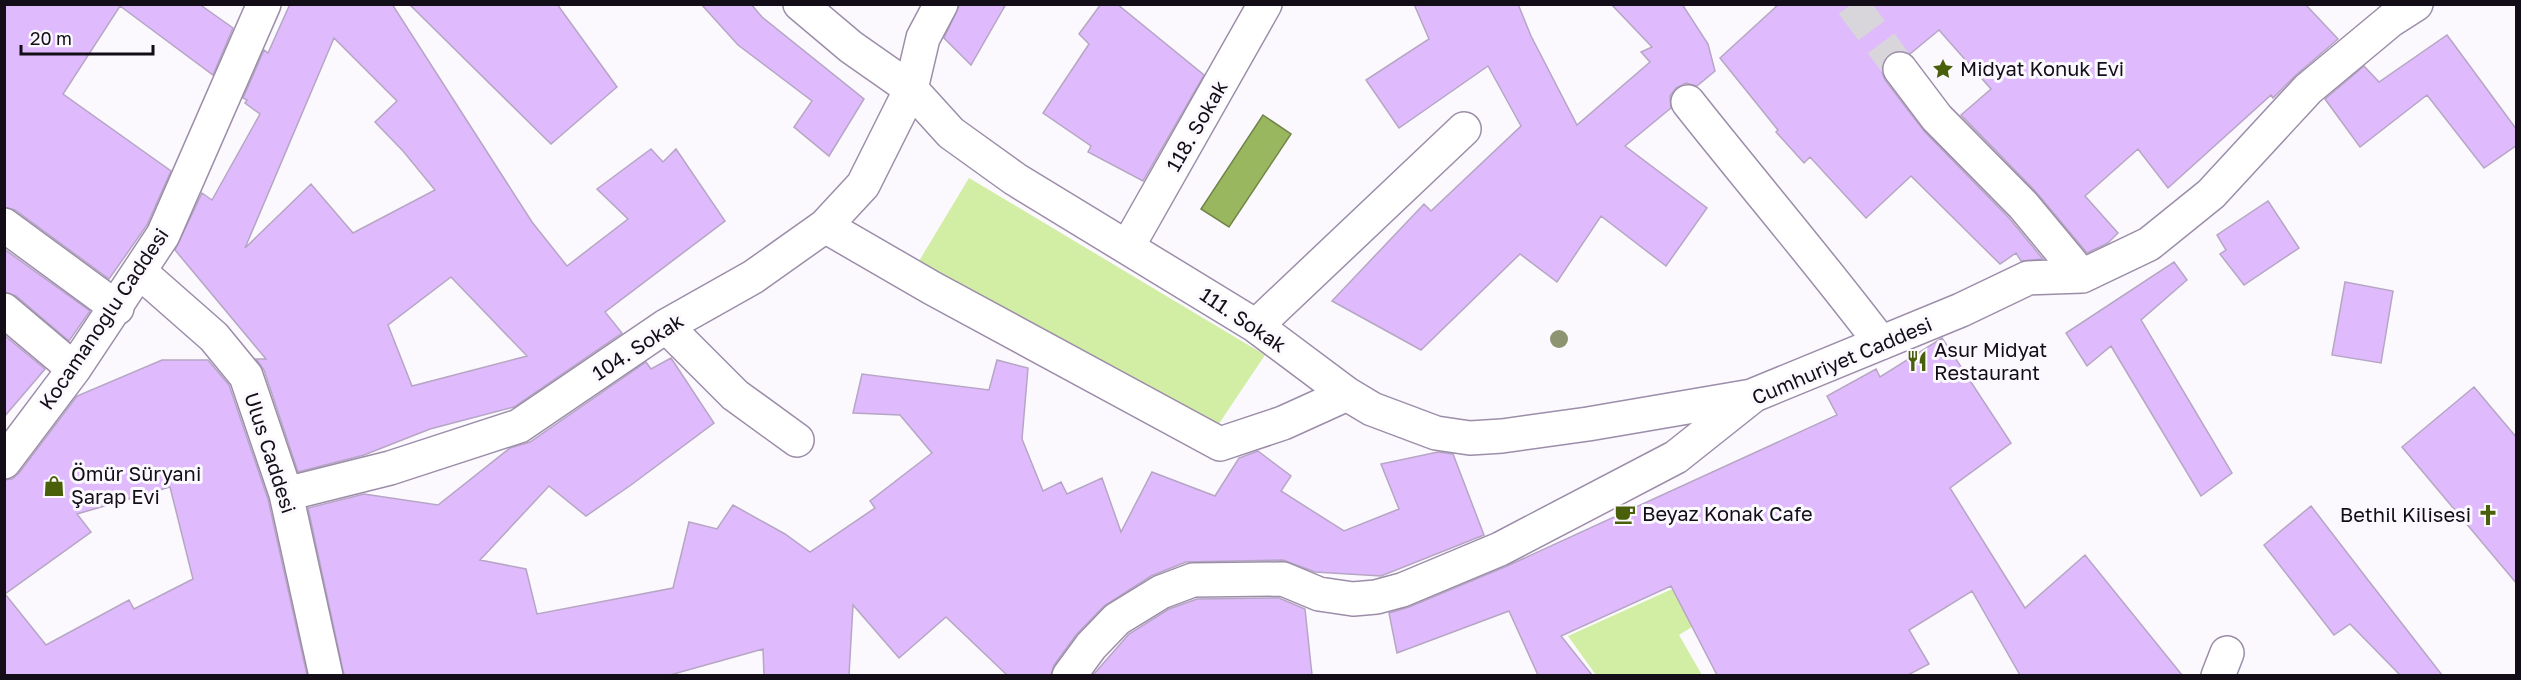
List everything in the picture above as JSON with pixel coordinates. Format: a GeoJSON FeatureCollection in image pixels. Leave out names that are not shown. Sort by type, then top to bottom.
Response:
{"type":"FeatureCollection","features":[{"type":"Feature","properties":{"kind":"street","name":"Kocamanoğlu Caddesi"},"geometry":{"type":"LineString","coordinates":[[4,462],[117,308],[163,235],[264,4]]}},
{"type":"Feature","properties":{"kind":"street","name":"111. Sokak"},"geometry":{"type":"LineString","coordinates":[[800,4],[851,47],[910,89],[951,133],[1015,179],[1256,326],[1347,394],[1372,409],[1436,433],[1470,438],[1588,424],[1754,395]]}},
{"type":"Feature","properties":{"kind":"street","name":"104. Sokak"},"geometry":{"type":"LineString","coordinates":[[286,494],[390,468],[519,426],[666,326],[753,277],[825,226],[863,185],[910,89],[923,38],[941,4]]}},
{"type":"Feature","properties":{"kind":"street","name":"118. Sokak"},"geometry":{"type":"LineString","coordinates":[[1128,246],[1265,4]]}},
{"type":"Feature","properties":{"kind":"street","name":"Cumhuriyet Caddesi"},"geometry":{"type":"LineString","coordinates":[[1069,675],[1091,646],[1117,619],[1161,592],[1193,580],[1283,579],[1319,594],[1353,599],[1376,597],[1402,590],[1500,549],[1676,457],[1754,395],[1961,310],[2028,278],[2082,276],[2149,244],[2211,194],[2308,89],[2391,20],[2416,4]]}},
{"type":"Feature","properties":{"kind":"street"},"geometry":{"type":"LineString","coordinates":[[1900,69],[1937,118],[2024,205],[2082,276]]}},
{"type":"Feature","properties":{"kind":"street"},"geometry":{"type":"LineString","coordinates":[[1688,102],[1755,187],[1826,270],[1881,343]]}},
{"type":"Feature","properties":{"kind":"street"},"geometry":{"type":"LineString","coordinates":[[1256,326],[1464,129]]}},
{"type":"Feature","properties":{"kind":"street"},"geometry":{"type":"LineString","coordinates":[[4,225],[117,308]]}},
{"type":"Feature","properties":{"kind":"street"},"geometry":{"type":"LineString","coordinates":[[825,226],[932,288],[1220,444],[1283,423],[1347,394]]}},
{"type":"Feature","properties":{"kind":"street","name":"Ulus Caddesi"},"geometry":{"type":"LineString","coordinates":[[140,272],[214,337],[246,376],[286,494],[326,675]]}},
{"type":"Feature","properties":{"kind":"street"},"geometry":{"type":"LineString","coordinates":[[4,310],[74,369]]}},
{"type":"Feature","properties":{"kind":"street"},"geometry":{"type":"LineString","coordinates":[[666,326],[735,395],[797,440]]}},
{"type":"Feature","properties":{"kind":"shaded area"},"geometry":{"type":"Polygon","coordinates":[[[1263,115],[1291,134],[1229,227],[1201,209],[1263,115]]]}},
{"type":"Feature","properties":{"kind":"shaded area"},"geometry":{"type":"Polygon","coordinates":[[[969,178],[1265,355],[1214,431],[919,261],[969,178]]]}},
{"type":"Feature","properties":{"kind":"shaded area"},"geometry":{"type":"Polygon","coordinates":[[[1701,576],[1716,612],[1679,635],[1702,675],[1596,675],[1568,636],[1701,576]]]}},
{"type":"Feature","properties":{"kind":"building"},"geometry":{"type":"Polygon","coordinates":[[[4,4],[199,4],[233,28],[213,75],[120,6],[63,94],[171,171],[147,225],[109,279],[15,210],[4,207],[4,4]]]}},
{"type":"Feature","properties":{"kind":"building"},"geometry":{"type":"Polygon","coordinates":[[[290,4],[392,4],[532,222],[567,266],[628,219],[597,189],[651,149],[663,162],[676,149],[725,221],[605,312],[622,333],[514,407],[430,429],[364,455],[298,472],[264,370],[256,359],[266,359],[175,250],[202,193],[212,200],[260,114],[245,103],[247,100],[243,98],[264,50],[268,53],[290,4]],[[334,38],[245,248],[311,184],[353,233],[435,190],[403,151],[375,122],[397,101],[334,38]],[[451,277],[388,325],[412,386],[527,356],[451,277]]]}},
{"type":"Feature","properties":{"kind":"building"},"geometry":{"type":"Polygon","coordinates":[[[409,4],[557,4],[617,87],[551,144],[409,4]]]}},
{"type":"Feature","properties":{"kind":"building"},"geometry":{"type":"Polygon","coordinates":[[[701,4],[751,4],[762,17],[864,99],[829,156],[794,127],[812,101],[738,45],[701,4]]]}},
{"type":"Feature","properties":{"kind":"building"},"geometry":{"type":"Polygon","coordinates":[[[960,4],[1006,4],[971,65],[944,38],[960,4]]]}},
{"type":"Feature","properties":{"kind":"building"},"geometry":{"type":"Polygon","coordinates":[[[1101,4],[1117,4],[1204,75],[1143,181],[1088,152],[1091,146],[1043,113],[1089,44],[1079,34],[1101,4]]]}},
{"type":"Feature","properties":{"kind":"building"},"geometry":{"type":"Polygon","coordinates":[[[1414,4],[1518,4],[1531,36],[1577,125],[1650,62],[1641,52],[1652,47],[1611,4],[1682,4],[1708,44],[1715,71],[1697,86],[1686,83],[1676,88],[1670,96],[1671,108],[1625,146],[1707,208],[1666,266],[1601,216],[1557,282],[1520,254],[1421,350],[1332,301],[1424,204],[1431,211],[1521,126],[1488,66],[1399,128],[1366,80],[1429,39],[1414,4]]]}},
{"type":"Feature","properties":{"kind":"building"},"geometry":{"type":"Polygon","coordinates":[[[1779,4],[2305,4],[2338,39],[2273,98],[2271,95],[2168,188],[2138,149],[2085,196],[2118,233],[2108,243],[2087,253],[2036,192],[1961,115],[1991,89],[1939,30],[1910,54],[1898,50],[1889,54],[1883,62],[1882,72],[1885,80],[1924,131],[2009,218],[2043,259],[2021,261],[2016,253],[2000,264],[1911,176],[1866,218],[1810,157],[1804,163],[1776,132],[1778,130],[1720,58],[1779,4]]]}},
{"type":"Feature","properties":{"kind":"building"},"geometry":{"type":"Polygon","coordinates":[[[2447,35],[2517,130],[2517,145],[2484,168],[2427,95],[2360,147],[2325,99],[2364,66],[2379,82],[2447,35]]]}},
{"type":"Feature","properties":{"kind":"building"},"geometry":{"type":"Polygon","coordinates":[[[2268,201],[2299,248],[2244,285],[2220,254],[2226,250],[2217,235],[2268,201]]]}},
{"type":"Feature","properties":{"kind":"building"},"geometry":{"type":"Polygon","coordinates":[[[4,249],[90,311],[69,341],[16,296],[4,292],[4,249]]]}},
{"type":"Feature","properties":{"kind":"building"},"geometry":{"type":"Polygon","coordinates":[[[2174,262],[2187,280],[2141,320],[2232,473],[2201,496],[2111,346],[2087,366],[2066,333],[2174,262]]]}},
{"type":"Feature","properties":{"kind":"building"},"geometry":{"type":"Polygon","coordinates":[[[2345,282],[2393,291],[2381,363],[2332,355],[2345,282]]]}},
{"type":"Feature","properties":{"kind":"building"},"geometry":{"type":"Polygon","coordinates":[[[4,335],[45,369],[4,417],[4,335]]]}},
{"type":"Feature","properties":{"kind":"building"},"geometry":{"type":"Polygon","coordinates":[[[1942,338],[2011,443],[1950,488],[2025,608],[2085,555],[2182,675],[2020,675],[1972,591],[1909,630],[1929,664],[1908,675],[1717,675],[1671,586],[1561,636],[1592,675],[1538,675],[1509,611],[1397,653],[1389,613],[1409,607],[1507,566],[1837,415],[1827,396],[1876,369],[1880,377],[1942,338]]]}},
{"type":"Feature","properties":{"kind":"building"},"geometry":{"type":"Polygon","coordinates":[[[671,358],[714,423],[586,516],[549,486],[480,560],[526,569],[537,614],[673,588],[689,522],[717,529],[733,505],[785,534],[810,552],[875,508],[870,501],[932,453],[900,415],[853,413],[862,374],[989,390],[997,360],[1028,368],[1022,439],[1043,491],[1061,482],[1067,494],[1102,478],[1121,532],[1152,472],[1215,496],[1239,458],[1258,451],[1291,476],[1281,491],[1344,531],[1399,509],[1381,464],[1438,452],[1453,454],[1484,535],[1381,576],[1315,572],[1283,560],[1186,562],[1151,576],[1104,606],[1076,635],[1054,665],[1051,675],[1007,675],[946,617],[899,658],[853,605],[849,675],[764,675],[763,649],[670,675],[344,675],[308,508],[364,494],[438,505],[510,448],[530,442],[646,362],[651,369],[671,358]]]}},
{"type":"Feature","properties":{"kind":"building"},"geometry":{"type":"Polygon","coordinates":[[[162,360],[208,360],[229,385],[268,499],[307,675],[4,675],[4,480],[12,479],[19,473],[77,396],[162,360]],[[170,487],[77,514],[91,532],[5,594],[46,645],[129,600],[134,609],[193,579],[170,487]]]}},
{"type":"Feature","properties":{"kind":"building","name":"Bethil Kilisesi"},"geometry":{"type":"Polygon","coordinates":[[[2474,387],[2517,438],[2517,584],[2402,447],[2474,387]]]}},
{"type":"Feature","properties":{"kind":"building"},"geometry":{"type":"Polygon","coordinates":[[[2311,506],[2442,675],[2400,675],[2350,624],[2334,635],[2264,545],[2311,506]]]}},
{"type":"Feature","properties":{"kind":"building"},"geometry":{"type":"Polygon","coordinates":[[[1279,598],[1305,609],[1312,675],[1093,675],[1129,634],[1169,609],[1197,599],[1279,598]]]}},
{"type":"Feature","properties":{"kind":"tunnel"},"geometry":{"type":"LineString","coordinates":[[1852,4],[1900,69]]}},
{"type":"Feature","properties":{"kind":"place","name":"Midyat Konuk Evi"},"geometry":{"type":"Point","coordinates":[1943,69]}},
{"type":"Feature","properties":{"kind":"place","name":"Asur Midyat Restaurant"},"geometry":{"type":"Point","coordinates":[1917,361]}},
{"type":"Feature","properties":{"kind":"place","name":"Ömür Süryani Şarap Evi"},"geometry":{"type":"Point","coordinates":[54,486]}},
{"type":"Feature","properties":{"kind":"place","name":"Beyaz Konak Cafe"},"geometry":{"type":"Point","coordinates":[1625,514]}},
{"type":"Feature","properties":{"kind":"place","name":"Bethil Kilisesi"},"geometry":{"type":"Point","coordinates":[2488,515]}}]}
